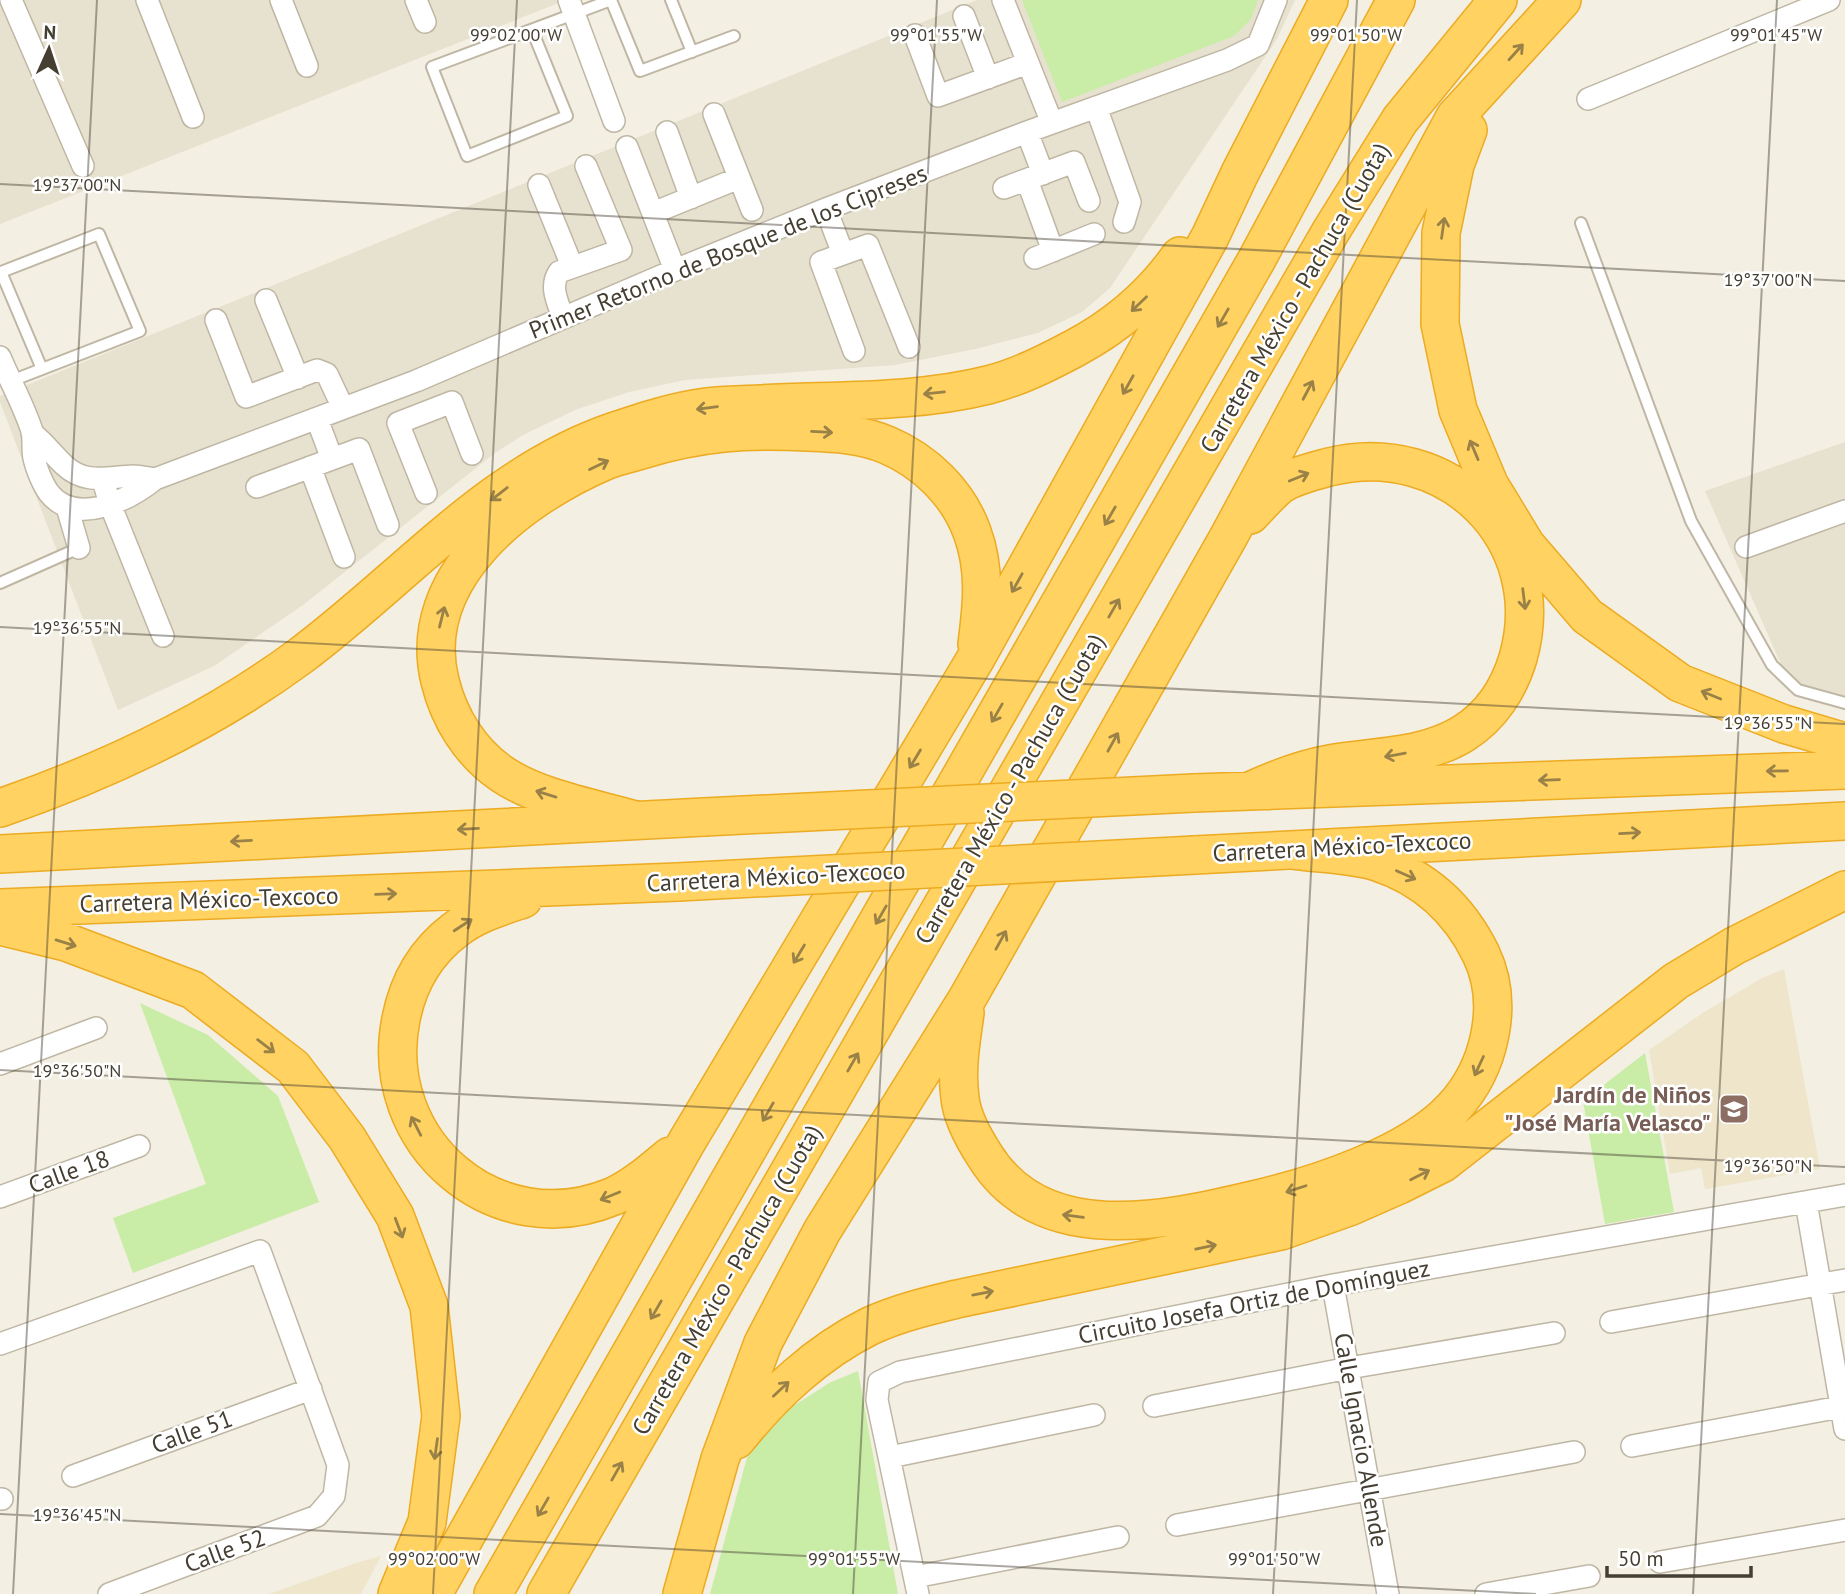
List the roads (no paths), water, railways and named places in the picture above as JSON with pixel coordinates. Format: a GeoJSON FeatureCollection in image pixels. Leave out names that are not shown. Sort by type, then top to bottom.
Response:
{"type":"FeatureCollection","features":[{"type":"Feature","properties":{"kind":"highway"},"geometry":{"type":"LineString","coordinates":[[433,1594],[686,1143],[976,658],[1210,237],[1329,0]]}},
{"type":"Feature","properties":{"kind":"highway","name":"Carretera México - Pachuca (Cuota)"},"geometry":{"type":"LineString","coordinates":[[493,1594],[1257,259],[1396,0]]}},
{"type":"Feature","properties":{"kind":"highway","name":"Carretera México - Pachuca (Cuota)"},"geometry":{"type":"LineString","coordinates":[[546,1594],[1331,231],[1400,120],[1498,0]]}},
{"type":"Feature","properties":{"kind":"highway"},"geometry":{"type":"LineString","coordinates":[[682,1594],[720,1459],[763,1343],[822,1231],[967,999],[1229,536],[1455,117],[1562,0]]}},
{"type":"Feature","properties":{"kind":"highway"},"geometry":{"type":"LineString","coordinates":[[1486,84],[1455,165],[1441,233],[1440,324],[1458,410],[1489,484],[1526,545],[1587,616],[1680,683],[1784,724],[1845,742]]}},
{"type":"Feature","properties":{"kind":"highway"},"geometry":{"type":"LineString","coordinates":[[0,808],[131,758],[240,698],[301,655],[430,547],[522,477],[558,454],[652,419],[707,407],[942,393],[988,385],[1051,361],[1093,338],[1129,313],[1162,282],[1240,173]]}},
{"type":"Feature","properties":{"kind":"highway"},"geometry":{"type":"LineString","coordinates":[[635,820],[533,790],[502,774],[476,752],[457,726],[444,698],[438,671],[440,616],[451,587],[465,564],[511,516],[556,487],[605,461],[661,444],[717,432],[775,430],[841,433],[886,444],[917,461],[942,482],[971,529],[979,556],[983,588],[976,658]]}},
{"type":"Feature","properties":{"kind":"highway"},"geometry":{"type":"LineString","coordinates":[[1229,536],[1281,484],[1312,472],[1349,462],[1385,462],[1418,469],[1447,479],[1475,500],[1495,521],[1511,546],[1521,577],[1525,611],[1522,643],[1514,673],[1484,718],[1463,734],[1438,746],[1395,756],[1310,768],[1250,791]]}},
{"type":"Feature","properties":{"kind":"highway"},"geometry":{"type":"LineString","coordinates":[[0,854],[1194,793],[1845,770]]}},
{"type":"Feature","properties":{"kind":"highway","name":"Carretera México-Texcoco"},"geometry":{"type":"LineString","coordinates":[[0,908],[678,882],[1845,821]]}},
{"type":"Feature","properties":{"kind":"highway"},"geometry":{"type":"LineString","coordinates":[[967,999],[958,1063],[960,1100],[973,1137],[993,1170],[1026,1199],[1062,1215],[1108,1221],[1163,1218],[1292,1191],[1362,1166],[1419,1135],[1453,1108],[1477,1072],[1490,1040],[1492,1000],[1486,965],[1469,929],[1447,902],[1417,880],[1376,862],[1292,850]]}},
{"type":"Feature","properties":{"kind":"highway"},"geometry":{"type":"LineString","coordinates":[[561,887],[479,915],[456,929],[421,966],[404,1006],[397,1051],[399,1081],[408,1110],[421,1136],[440,1161],[471,1185],[502,1200],[530,1207],[588,1205],[614,1195],[638,1182],[686,1143]]}},
{"type":"Feature","properties":{"kind":"highway"},"geometry":{"type":"LineString","coordinates":[[720,1459],[764,1405],[799,1373],[836,1346],[871,1326],[909,1311],[957,1298],[1280,1231],[1349,1207],[1432,1169],[1676,981],[1734,946],[1845,890]]}},
{"type":"Feature","properties":{"kind":"highway"},"geometry":{"type":"LineString","coordinates":[[0,926],[66,942],[193,990],[293,1067],[347,1138],[395,1216],[429,1306],[441,1416],[427,1522],[397,1594]]}},
{"type":"Feature","properties":{"kind":"street"},"geometry":{"type":"LineString","coordinates":[[11,0],[83,166]]}},
{"type":"Feature","properties":{"kind":"street"},"geometry":{"type":"LineString","coordinates":[[147,0],[193,117]]}},
{"type":"Feature","properties":{"kind":"street"},"geometry":{"type":"LineString","coordinates":[[281,0],[307,66]]}},
{"type":"Feature","properties":{"kind":"street"},"geometry":{"type":"LineString","coordinates":[[416,0],[425,23]]}},
{"type":"Feature","properties":{"kind":"street"},"geometry":{"type":"LineString","coordinates":[[1003,0],[1052,123]]}},
{"type":"Feature","properties":{"kind":"street","name":"Primer Retorno de Bosque de los Cipreses"},"geometry":{"type":"LineString","coordinates":[[0,357],[32,433],[34,459],[49,493],[67,507],[85,509],[110,504],[140,492],[155,479],[416,381],[827,209],[1027,132],[1227,60],[1258,45],[1276,0]]}},
{"type":"Feature","properties":{"kind":"street"},"geometry":{"type":"LineString","coordinates":[[1588,99],[1829,0]]}},
{"type":"Feature","properties":{"kind":"street"},"geometry":{"type":"LineString","coordinates":[[571,7],[614,121]]}},
{"type":"Feature","properties":{"kind":"street"},"geometry":{"type":"LineString","coordinates":[[964,16],[988,78]]}},
{"type":"Feature","properties":{"kind":"street"},"geometry":{"type":"LineString","coordinates":[[915,35],[938,96],[1028,63]]}},
{"type":"Feature","properties":{"kind":"street"},"geometry":{"type":"LineString","coordinates":[[1096,107],[1130,202],[1124,222]]}},
{"type":"Feature","properties":{"kind":"street"},"geometry":{"type":"LineString","coordinates":[[714,114],[752,210]]}},
{"type":"Feature","properties":{"kind":"street"},"geometry":{"type":"LineString","coordinates":[[667,132],[691,198]]}},
{"type":"Feature","properties":{"kind":"street"},"geometry":{"type":"LineString","coordinates":[[1027,132],[1044,254],[1094,234]]}},
{"type":"Feature","properties":{"kind":"street"},"geometry":{"type":"LineString","coordinates":[[627,147],[676,270]]}},
{"type":"Feature","properties":{"kind":"street"},"geometry":{"type":"LineString","coordinates":[[1004,188],[1074,162],[1089,201]]}},
{"type":"Feature","properties":{"kind":"street"},"geometry":{"type":"LineString","coordinates":[[563,318],[553,288],[559,272],[621,250],[586,166]]}},
{"type":"Feature","properties":{"kind":"street"},"geometry":{"type":"LineString","coordinates":[[653,213],[739,178]]}},
{"type":"Feature","properties":{"kind":"street"},"geometry":{"type":"LineString","coordinates":[[539,185],[572,266]]}},
{"type":"Feature","properties":{"kind":"street"},"geometry":{"type":"LineString","coordinates":[[827,209],[844,254]]}},
{"type":"Feature","properties":{"kind":"street"},"geometry":{"type":"LineString","coordinates":[[854,351],[821,262],[869,244],[909,347]]}},
{"type":"Feature","properties":{"kind":"street"},"geometry":{"type":"LineString","coordinates":[[266,300],[298,378]]}},
{"type":"Feature","properties":{"kind":"street"},"geometry":{"type":"LineString","coordinates":[[216,320],[246,397],[317,370],[327,374],[343,408]]}},
{"type":"Feature","properties":{"kind":"street"},"geometry":{"type":"LineString","coordinates":[[416,381],[425,412]]}},
{"type":"Feature","properties":{"kind":"street"},"geometry":{"type":"LineString","coordinates":[[426,494],[398,423],[452,402],[472,454]]}},
{"type":"Feature","properties":{"kind":"street"},"geometry":{"type":"LineString","coordinates":[[317,419],[332,459]]}},
{"type":"Feature","properties":{"kind":"street","name":"Primer Retorno de Bosque de los Cipreses"},"geometry":{"type":"LineString","coordinates":[[32,433],[50,448],[64,466],[85,478],[103,480],[135,476],[155,479]]}},
{"type":"Feature","properties":{"kind":"street"},"geometry":{"type":"LineString","coordinates":[[257,488],[359,449],[388,525]]}},
{"type":"Feature","properties":{"kind":"street"},"geometry":{"type":"LineString","coordinates":[[310,467],[344,557]]}},
{"type":"Feature","properties":{"kind":"street"},"geometry":{"type":"LineString","coordinates":[[103,480],[163,636]]}},
{"type":"Feature","properties":{"kind":"street"},"geometry":{"type":"LineString","coordinates":[[67,507],[79,548]]}},
{"type":"Feature","properties":{"kind":"street"},"geometry":{"type":"LineString","coordinates":[[1746,547],[1845,511]]}},
{"type":"Feature","properties":{"kind":"street"},"geometry":{"type":"LineString","coordinates":[[0,1064],[96,1028]]}},
{"type":"Feature","properties":{"kind":"street","name":"Calle 18"},"geometry":{"type":"LineString","coordinates":[[0,1198],[139,1146]]}},
{"type":"Feature","properties":{"kind":"street","name":"Circuito Josefa Ortiz de Domínguez"},"geometry":{"type":"LineString","coordinates":[[916,1586],[877,1400],[879,1382],[900,1373],[1333,1285],[1845,1195]]}},
{"type":"Feature","properties":{"kind":"street"},"geometry":{"type":"LineString","coordinates":[[1806,1202],[1845,1429]]}},
{"type":"Feature","properties":{"kind":"street"},"geometry":{"type":"LineString","coordinates":[[0,1344],[260,1251],[311,1389]]}},
{"type":"Feature","properties":{"kind":"street"},"geometry":{"type":"LineString","coordinates":[[1611,1322],[1845,1280]]}},
{"type":"Feature","properties":{"kind":"street","name":"Calle Ignacio Allende"},"geometry":{"type":"LineString","coordinates":[[1333,1285],[1388,1594]]}},
{"type":"Feature","properties":{"kind":"street"},"geometry":{"type":"LineString","coordinates":[[1154,1406],[1349,1368],[1554,1333]]}},
{"type":"Feature","properties":{"kind":"street","name":"Calle 51"},"geometry":{"type":"LineString","coordinates":[[73,1476],[311,1389]]}},
{"type":"Feature","properties":{"kind":"street","name":"Calle 52"},"geometry":{"type":"LineString","coordinates":[[108,1594],[317,1516],[334,1496],[338,1465],[311,1389]]}},
{"type":"Feature","properties":{"kind":"street"},"geometry":{"type":"LineString","coordinates":[[1632,1446],[1843,1407]]}},
{"type":"Feature","properties":{"kind":"street"},"geometry":{"type":"LineString","coordinates":[[890,1457],[1094,1415]]}},
{"type":"Feature","properties":{"kind":"street"},"geometry":{"type":"LineString","coordinates":[[1177,1525],[1574,1452]]}},
{"type":"Feature","properties":{"kind":"street"},"geometry":{"type":"LineString","coordinates":[[1660,1562],[1845,1530]]}},
{"type":"Feature","properties":{"kind":"street"},"geometry":{"type":"LineString","coordinates":[[916,1586],[1118,1537]]}},
{"type":"Feature","properties":{"kind":"street"},"geometry":{"type":"LineString","coordinates":[[1486,1594],[1589,1576]]}},
{"type":"Feature","properties":{"kind":"lane"},"geometry":{"type":"LineString","coordinates":[[532,30],[567,116],[467,156],[432,67],[532,30],[571,7],[611,0],[640,71],[734,36]]}},
{"type":"Feature","properties":{"kind":"lane"},"geometry":{"type":"LineString","coordinates":[[671,0],[692,52]]}},
{"type":"Feature","properties":{"kind":"lane"},"geometry":{"type":"LineString","coordinates":[[1581,223],[1691,521],[1772,665],[1798,691],[1845,703]]}},
{"type":"Feature","properties":{"kind":"lane"},"geometry":{"type":"LineString","coordinates":[[10,382],[139,331],[99,234],[1,272],[42,369]]}},
{"type":"Feature","properties":{"kind":"lane"},"geometry":{"type":"LineString","coordinates":[[0,583],[79,548]]}},
{"type":"Feature","properties":{"kind":"place","name":"Jardín de Niños \"José María Velasco\""},"geometry":{"type":"Point","coordinates":[1734,1109]}}]}
